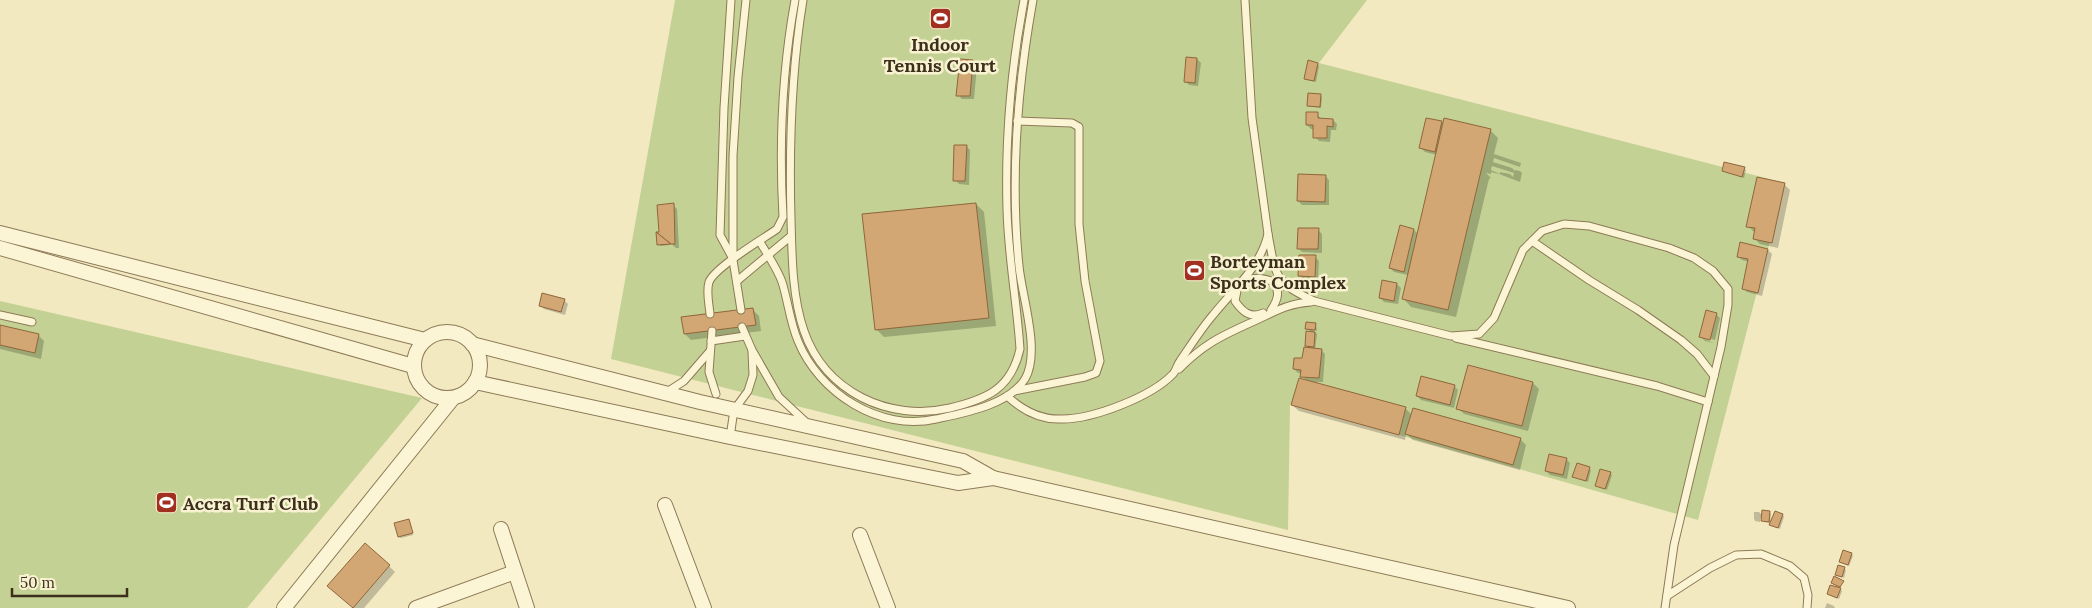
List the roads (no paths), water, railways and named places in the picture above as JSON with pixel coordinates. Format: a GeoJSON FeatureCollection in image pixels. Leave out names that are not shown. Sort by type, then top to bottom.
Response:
{"type":"FeatureCollection","features":[{"type":"Feature","properties":{"kind":"street"},"geometry":{"type":"LineString","coordinates":[[0,233],[425,340]]}},
{"type":"Feature","properties":{"kind":"street"},"geometry":{"type":"LineString","coordinates":[[0,248],[413,366]]}},
{"type":"Feature","properties":{"kind":"street"},"geometry":{"type":"LineString","coordinates":[[284,608],[454,398],[466,392],[475,382],[480,369],[480,362],[472,344],[464,337],[455,333],[444,332],[434,334],[417,348],[413,366],[415,375],[426,391],[434,396],[454,398]]}},
{"type":"Feature","properties":{"kind":"street"},"geometry":{"type":"LineString","coordinates":[[472,344],[734,410],[963,461],[993,478],[1568,608]]}},
{"type":"Feature","properties":{"kind":"street"},"geometry":{"type":"LineString","coordinates":[[475,382],[730,437],[958,483],[993,478]]}},
{"type":"Feature","properties":{"kind":"street"},"geometry":{"type":"LineString","coordinates":[[664,505],[704,608]]}},
{"type":"Feature","properties":{"kind":"street"},"geometry":{"type":"LineString","coordinates":[[501,530],[527,608]]}},
{"type":"Feature","properties":{"kind":"street"},"geometry":{"type":"LineString","coordinates":[[860,535],[888,608]]}},
{"type":"Feature","properties":{"kind":"street"},"geometry":{"type":"LineString","coordinates":[[416,608],[515,572]]}},
{"type":"Feature","properties":{"kind":"lane"},"geometry":{"type":"LineString","coordinates":[[731,0],[724,99],[720,235],[734,260]]}},
{"type":"Feature","properties":{"kind":"lane"},"geometry":{"type":"LineString","coordinates":[[741,310],[734,260],[734,121],[746,0]]}},
{"type":"Feature","properties":{"kind":"lane"},"geometry":{"type":"LineString","coordinates":[[710,314],[708,289],[710,280],[716,272],[778,229],[783,217],[781,170],[782,114],[789,35],[795,0]]}},
{"type":"Feature","properties":{"kind":"lane"},"geometry":{"type":"LineString","coordinates":[[803,0],[791,108],[790,236],[796,299],[804,330],[819,359],[846,388],[874,404],[901,410],[933,411],[980,399],[994,392],[1008,379],[1016,365],[1020,349],[1008,234],[1007,164],[1010,102],[1024,0]]}},
{"type":"Feature","properties":{"kind":"lane"},"geometry":{"type":"LineString","coordinates":[[1014,392],[1025,379],[1030,360],[1029,334],[1020,270],[1014,200],[1016,121],[1022,58],[1033,0]]}},
{"type":"Feature","properties":{"kind":"lane"},"geometry":{"type":"LineString","coordinates":[[1245,0],[1252,118],[1268,234],[1275,267],[1280,280],[1294,292]]}},
{"type":"Feature","properties":{"kind":"lane"},"geometry":{"type":"LineString","coordinates":[[760,242],[781,280],[798,342],[808,360],[825,382],[862,410],[885,418],[921,422],[968,411],[1002,400],[1014,392],[1096,373],[1100,361],[1089,309],[1082,257],[1078,197],[1079,126],[1072,123],[1016,121]]}},
{"type":"Feature","properties":{"kind":"lane"},"geometry":{"type":"LineString","coordinates":[[1451,336],[1479,334],[1494,318],[1523,250],[1542,231],[1564,224],[1589,226],[1669,248],[1694,258],[1713,271],[1728,289],[1728,305],[1714,376],[1674,545],[1665,608]]}},
{"type":"Feature","properties":{"kind":"lane"},"geometry":{"type":"LineString","coordinates":[[1174,373],[1193,341],[1252,269],[1265,247],[1268,234]]}},
{"type":"Feature","properties":{"kind":"lane"},"geometry":{"type":"LineString","coordinates":[[737,281],[790,236]]}},
{"type":"Feature","properties":{"kind":"lane"},"geometry":{"type":"LineString","coordinates":[[1532,241],[1681,340],[1697,354],[1714,376]]}},
{"type":"Feature","properties":{"kind":"lane"},"geometry":{"type":"LineString","coordinates":[[1314,302],[1298,302],[1257,316],[1247,314],[1235,301],[1238,284],[1246,279],[1260,277],[1314,302],[1657,386],[1708,402]]}},
{"type":"Feature","properties":{"kind":"lane"},"geometry":{"type":"LineString","coordinates":[[1271,310],[1278,297],[1278,288],[1274,282]]}},
{"type":"Feature","properties":{"kind":"lane"},"geometry":{"type":"LineString","coordinates":[[1007,396],[1018,407],[1038,416],[1061,419],[1081,417],[1147,394],[1212,341],[1279,308],[1298,302]]}},
{"type":"Feature","properties":{"kind":"lane"},"geometry":{"type":"LineString","coordinates":[[0,314],[32,322]]}},
{"type":"Feature","properties":{"kind":"lane"},"geometry":{"type":"LineString","coordinates":[[742,327],[752,350],[779,397],[813,428]]}},
{"type":"Feature","properties":{"kind":"lane"},"geometry":{"type":"LineString","coordinates":[[712,331],[709,372],[716,394]]}},
{"type":"Feature","properties":{"kind":"lane"},"geometry":{"type":"LineString","coordinates":[[711,341],[746,336]]}},
{"type":"Feature","properties":{"kind":"lane"},"geometry":{"type":"LineString","coordinates":[[730,437],[734,410],[748,392],[753,375],[752,350]]}},
{"type":"Feature","properties":{"kind":"lane"},"geometry":{"type":"LineString","coordinates":[[665,393],[676,388],[684,381],[710,351]]}},
{"type":"Feature","properties":{"kind":"lane"},"geometry":{"type":"LineString","coordinates":[[1667,596],[1710,568],[1736,555],[1762,554],[1790,566],[1804,578],[1808,595],[1807,608]]}},
{"type":"Feature","properties":{"kind":"place","name":"Indoor Tennis Court"},"geometry":{"type":"Point","coordinates":[940,19]}},
{"type":"Feature","properties":{"kind":"place","name":"Borteyman Sports Complex"},"geometry":{"type":"Point","coordinates":[1194,271]}},
{"type":"Feature","properties":{"kind":"place","name":"Accra Turf Club"},"geometry":{"type":"Point","coordinates":[167,503]}}]}
